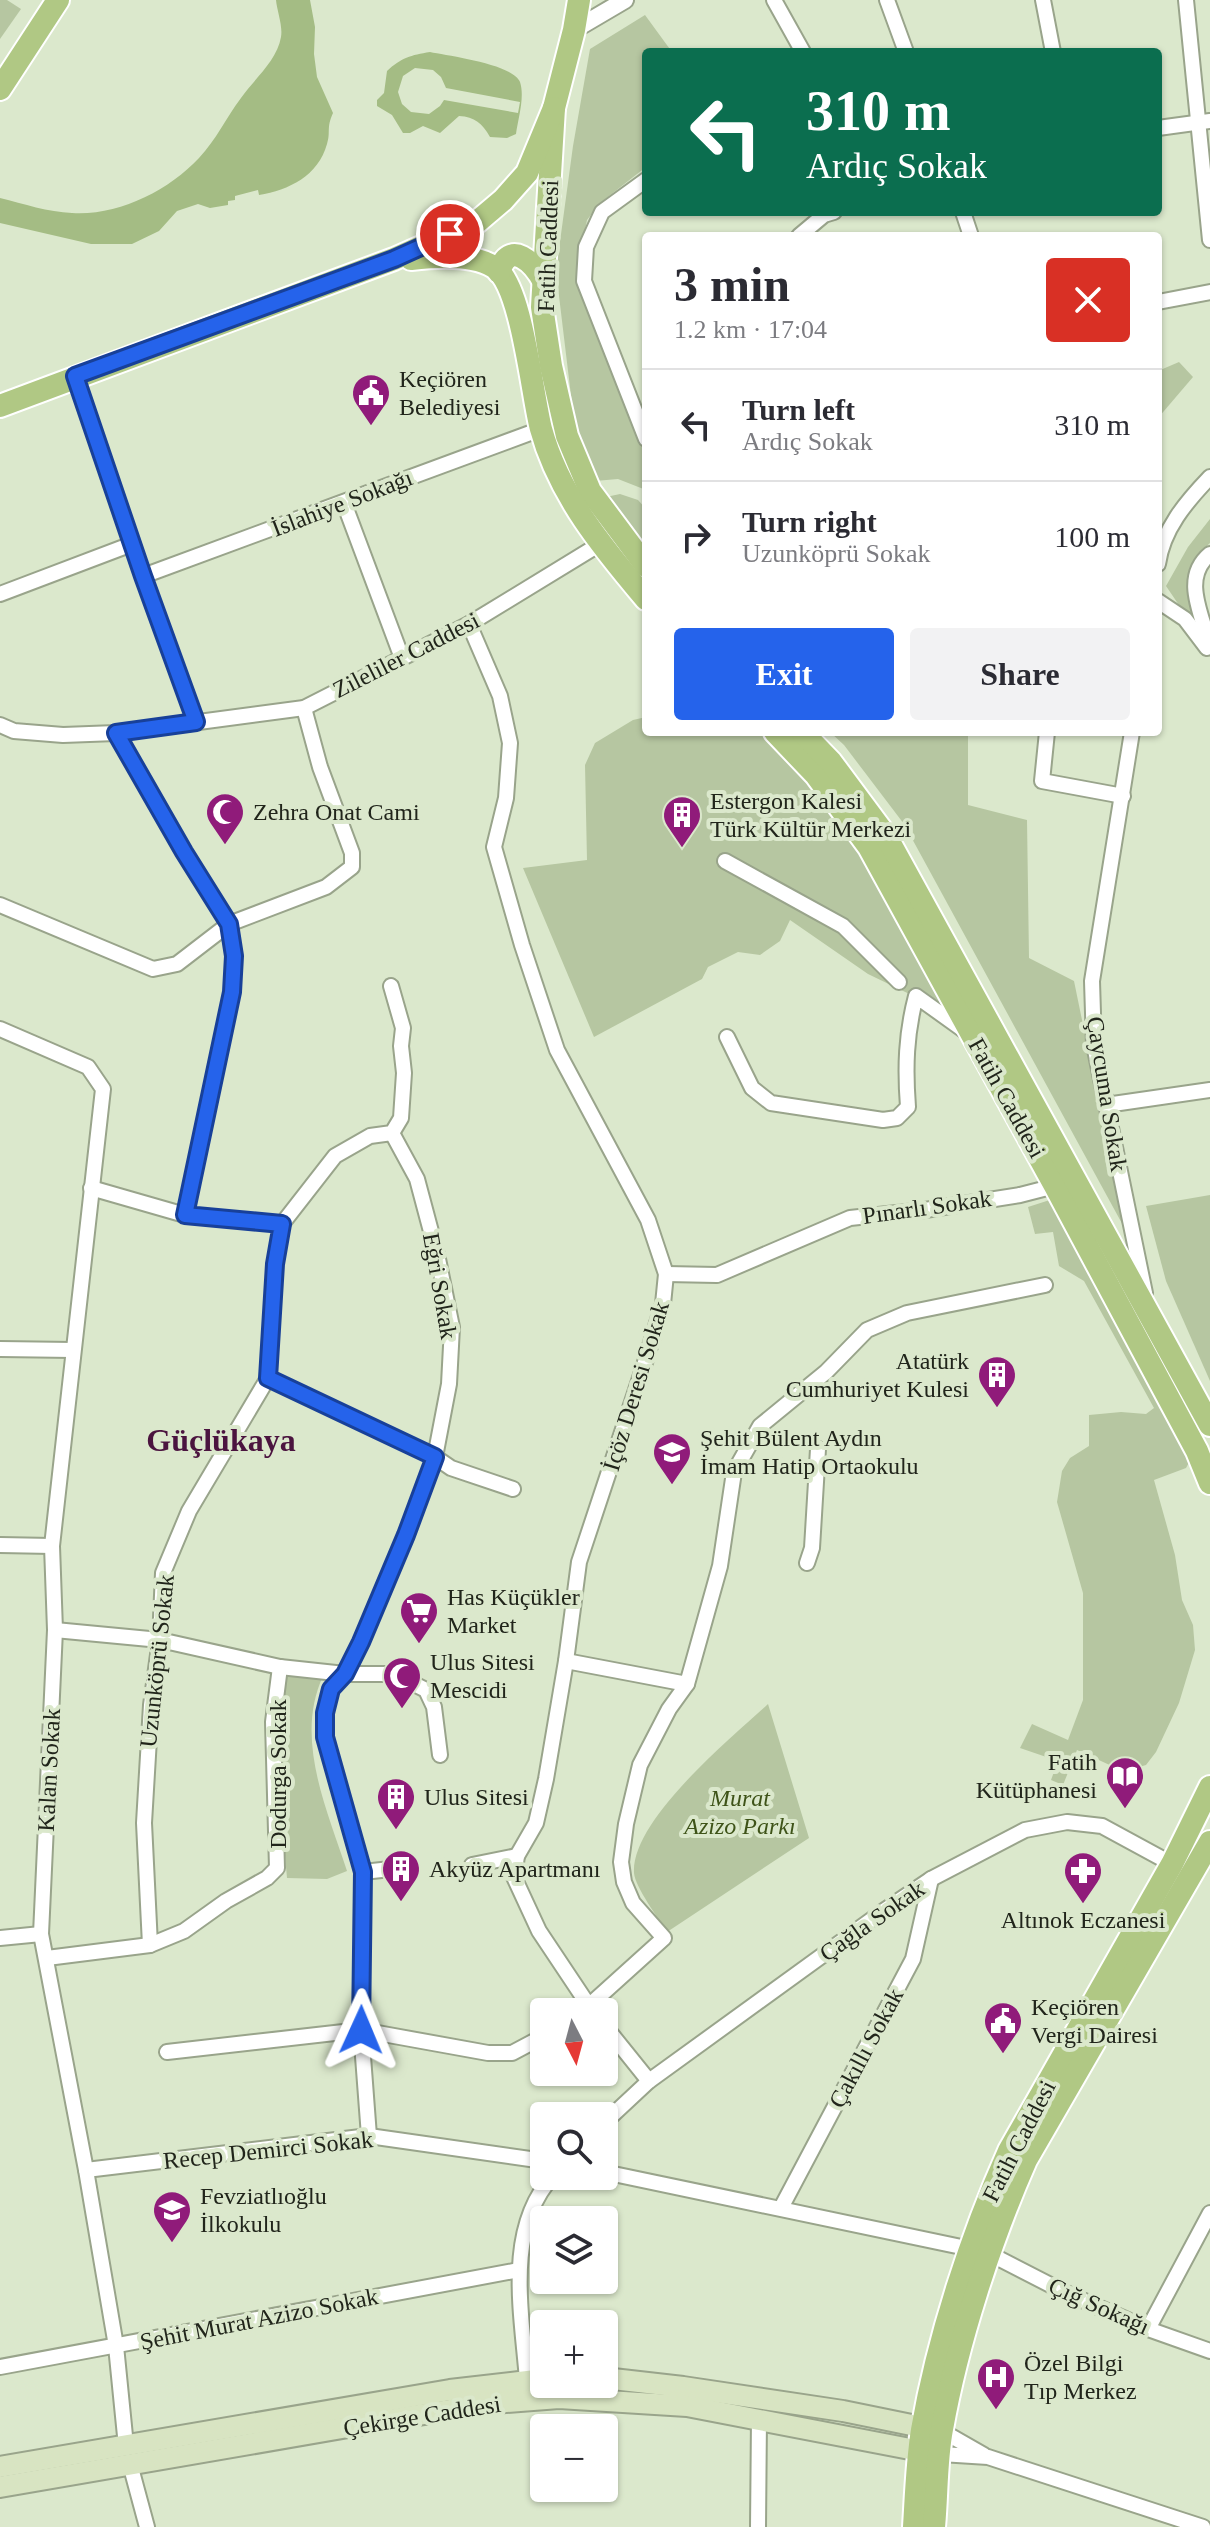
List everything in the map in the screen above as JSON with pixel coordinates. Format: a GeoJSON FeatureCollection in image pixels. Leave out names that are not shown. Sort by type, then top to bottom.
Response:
{"type":"FeatureCollection","features":[{"type":"Feature","properties":{"kind":"main road"},"geometry":{"type":"LineString","coordinates":[[0,89],[58,0]]}},
{"type":"Feature","properties":{"kind":"main road","name":"Fatih Caddesi"},"geometry":{"type":"LineString","coordinates":[[579,0],[554,108],[542,307],[567,436],[590,491],[642,561]]}},
{"type":"Feature","properties":{"kind":"main road"},"geometry":{"type":"LineString","coordinates":[[0,406],[382,264],[477,222],[503,200],[527,173],[554,108]]}},
{"type":"Feature","properties":{"kind":"main road","name":"Fatih Caddesi"},"geometry":{"type":"LineString","coordinates":[[382,264],[442,255],[495,267],[499,272],[510,286],[515,302],[541,429],[550,458],[580,515],[642,594]]}},
{"type":"Feature","properties":{"kind":"main road"},"geometry":{"type":"LineString","coordinates":[[499,272],[503,261],[521,256],[530,260],[544,282]]}},
{"type":"Feature","properties":{"kind":"main road","name":"Fatih Caddesi"},"geometry":{"type":"LineString","coordinates":[[779,736],[816,775],[869,847],[1055,1186],[1197,1451],[1210,1483]]}},
{"type":"Feature","properties":{"kind":"main road","name":"Fatih Caddesi"},"geometry":{"type":"LineString","coordinates":[[806,736],[831,762],[886,836],[1210,1425]]}},
{"type":"Feature","properties":{"kind":"main road","name":"Fatih Caddesi"},"geometry":{"type":"LineString","coordinates":[[980,2251],[987,2199],[1009,2151],[1172,1864],[1210,1787]]}},
{"type":"Feature","properties":{"kind":"main road","name":"Fatih Caddesi"},"geometry":{"type":"LineString","coordinates":[[914,2527],[930,2453],[946,2331],[980,2251],[1026,2160],[1210,1842]]}},
{"type":"Feature","properties":{"kind":"main road","name":"Çekirge Caddesi"},"geometry":{"type":"LineString","coordinates":[[0,2487],[128,2455],[530,2380]]}},
{"type":"Feature","properties":{"kind":"main road","name":"Çekirge Caddesi"},"geometry":{"type":"LineString","coordinates":[[618,2380],[843,2411],[932,2429]]}},
{"type":"Feature","properties":{"kind":"main road","name":"Çekirge Caddesi"},"geometry":{"type":"LineString","coordinates":[[0,2467],[128,2455],[479,2406],[559,2398],[687,2406],[930,2453]]}},
{"type":"Feature","properties":{"kind":"main road","name":"Fatih Caddesi"},"geometry":{"type":"LineString","coordinates":[[930,2453],[934,2527]]}},
{"type":"Feature","properties":{"kind":"street"},"geometry":{"type":"LineString","coordinates":[[574,30],[625,0]]}},
{"type":"Feature","properties":{"kind":"street"},"geometry":{"type":"LineString","coordinates":[[774,0],[801,48]]}},
{"type":"Feature","properties":{"kind":"street"},"geometry":{"type":"LineString","coordinates":[[887,0],[905,48]]}},
{"type":"Feature","properties":{"kind":"street"},"geometry":{"type":"LineString","coordinates":[[1043,0],[1052,48]]}},
{"type":"Feature","properties":{"kind":"street"},"geometry":{"type":"LineString","coordinates":[[1186,0],[1203,121],[1210,240]]}},
{"type":"Feature","properties":{"kind":"street"},"geometry":{"type":"LineString","coordinates":[[1162,127],[1203,121]]}},
{"type":"Feature","properties":{"kind":"street"},"geometry":{"type":"LineString","coordinates":[[642,183],[602,212],[586,247],[584,281],[642,429]]}},
{"type":"Feature","properties":{"kind":"street"},"geometry":{"type":"LineString","coordinates":[[804,232],[823,216]]}},
{"type":"Feature","properties":{"kind":"street"},"geometry":{"type":"LineString","coordinates":[[1162,301],[1210,292]]}},
{"type":"Feature","properties":{"kind":"street"},"geometry":{"type":"LineString","coordinates":[[75,376],[196,722]]}},
{"type":"Feature","properties":{"kind":"street","name":"İslahiye Sokağı"},"geometry":{"type":"LineString","coordinates":[[143,576],[541,429]]}},
{"type":"Feature","properties":{"kind":"street"},"geometry":{"type":"LineString","coordinates":[[1162,540],[1190,498],[1210,477]]}},
{"type":"Feature","properties":{"kind":"street"},"geometry":{"type":"LineString","coordinates":[[344,503],[402,658]]}},
{"type":"Feature","properties":{"kind":"street"},"geometry":{"type":"LineString","coordinates":[[0,594],[132,544]]}},
{"type":"Feature","properties":{"kind":"street","name":"Zileliler Caddesi"},"geometry":{"type":"LineString","coordinates":[[0,725],[14,731],[63,735],[116,733],[304,708],[469,624],[600,544]]}},
{"type":"Feature","properties":{"kind":"street"},"geometry":{"type":"LineString","coordinates":[[1210,554],[1198,564],[1194,585],[1210,648]]}},
{"type":"Feature","properties":{"kind":"street"},"geometry":{"type":"LineString","coordinates":[[1162,604],[1185,619],[1210,648]]}},
{"type":"Feature","properties":{"kind":"street","name":"İçöz Deresi Sokak"},"geometry":{"type":"LineString","coordinates":[[469,624],[500,696],[510,743],[506,798],[494,847],[522,945],[557,1050],[648,1220],[666,1274],[663,1304],[579,1562],[566,1661],[536,1823],[517,1856]]}},
{"type":"Feature","properties":{"kind":"street"},"geometry":{"type":"LineString","coordinates":[[0,905],[153,969],[177,964],[229,924],[326,887],[352,867],[352,853],[320,767],[304,708]]}},
{"type":"Feature","properties":{"kind":"street"},"geometry":{"type":"LineString","coordinates":[[116,733],[229,924],[234,956],[232,992],[185,1215]]}},
{"type":"Feature","properties":{"kind":"street"},"geometry":{"type":"LineString","coordinates":[[1047,736],[1042,781],[1123,796]]}},
{"type":"Feature","properties":{"kind":"street","name":"Çaycuma Sokak"},"geometry":{"type":"LineString","coordinates":[[1131,736],[1092,981],[1094,1045],[1149,1313]]}},
{"type":"Feature","properties":{"kind":"street"},"geometry":{"type":"LineString","coordinates":[[725,861],[843,926],[899,982]]}},
{"type":"Feature","properties":{"kind":"street"},"geometry":{"type":"LineString","coordinates":[[391,986],[403,1028],[404,1073],[401,1118],[392,1133]]}},
{"type":"Feature","properties":{"kind":"street"},"geometry":{"type":"LineString","coordinates":[[727,1037],[752,1088],[771,1103],[883,1120],[897,1118],[908,1107],[905,1062],[910,1017],[916,996],[975,1039]]}},
{"type":"Feature","properties":{"kind":"street","name":"Kalan Sokak"},"geometry":{"type":"LineString","coordinates":[[0,1029],[88,1067],[103,1089],[52,1546],[55,1630],[41,1934],[116,2346],[128,2455],[147,2527]]}},
{"type":"Feature","properties":{"kind":"street"},"geometry":{"type":"LineString","coordinates":[[1106,1105],[1210,1090]]}},
{"type":"Feature","properties":{"kind":"street","name":"Uzunköprü Sokak"},"geometry":{"type":"LineString","coordinates":[[150,1945],[144,1823],[163,1573],[189,1511],[268,1378],[275,1264],[282,1224],[335,1156],[370,1136],[392,1133]]}},
{"type":"Feature","properties":{"kind":"street","name":"Eğri Sokak"},"geometry":{"type":"LineString","coordinates":[[369,2136],[361,2030],[363,1872],[325,1737],[325,1713],[331,1689],[345,1674],[406,1535],[435,1457],[449,1384],[452,1327],[417,1179],[392,1133]]}},
{"type":"Feature","properties":{"kind":"street","name":"Pınarlı Sokak"},"geometry":{"type":"LineString","coordinates":[[666,1274],[717,1275],[850,1218],[925,1210],[1020,1195],[1055,1186]]}},
{"type":"Feature","properties":{"kind":"street"},"geometry":{"type":"LineString","coordinates":[[91,1188],[185,1215],[282,1224]]}},
{"type":"Feature","properties":{"kind":"street"},"geometry":{"type":"LineString","coordinates":[[602,1998],[664,1938],[633,1903],[624,1882],[621,1862],[626,1824],[640,1765],[669,1709],[687,1684],[720,1566],[734,1472],[760,1426],[826,1372],[867,1330],[907,1313],[1045,1285]]}},
{"type":"Feature","properties":{"kind":"street"},"geometry":{"type":"LineString","coordinates":[[0,1349],[73,1350]]}},
{"type":"Feature","properties":{"kind":"street"},"geometry":{"type":"LineString","coordinates":[[268,1378],[435,1457],[451,1468],[513,1489]]}},
{"type":"Feature","properties":{"kind":"street"},"geometry":{"type":"LineString","coordinates":[[807,1563],[812,1548],[818,1449]]}},
{"type":"Feature","properties":{"kind":"street"},"geometry":{"type":"LineString","coordinates":[[0,1545],[52,1546]]}},
{"type":"Feature","properties":{"kind":"street"},"geometry":{"type":"LineString","coordinates":[[55,1630],[160,1640],[280,1667],[345,1674],[394,1674],[426,1690],[434,1707],[440,1755]]}},
{"type":"Feature","properties":{"kind":"street"},"geometry":{"type":"LineString","coordinates":[[566,1661],[687,1684]]}},
{"type":"Feature","properties":{"kind":"street","name":"Dodurga Sokak"},"geometry":{"type":"LineString","coordinates":[[150,1945],[184,1931],[226,1901],[267,1878],[277,1868],[273,1722],[280,1667]]}},
{"type":"Feature","properties":{"kind":"street","name":"Çağla Sokak"},"geometry":{"type":"LineString","coordinates":[[618,2110],[649,2081],[885,1910],[931,1879],[1025,1830],[1067,1822],[1102,1826],[1172,1864]]}},
{"type":"Feature","properties":{"kind":"street"},"geometry":{"type":"LineString","coordinates":[[472,1865],[517,1856],[514,1877],[539,1931],[581,1998]]}},
{"type":"Feature","properties":{"kind":"street"},"geometry":{"type":"LineString","coordinates":[[363,1872],[409,1867]]}},
{"type":"Feature","properties":{"kind":"street","name":"Çakıllı Sokak"},"geometry":{"type":"LineString","coordinates":[[781,2208],[913,1959],[931,1879]]}},
{"type":"Feature","properties":{"kind":"street"},"geometry":{"type":"LineString","coordinates":[[0,1938],[41,1934]]}},
{"type":"Feature","properties":{"kind":"street"},"geometry":{"type":"LineString","coordinates":[[47,1958],[150,1945]]}},
{"type":"Feature","properties":{"kind":"street"},"geometry":{"type":"LineString","coordinates":[[167,2052],[361,2030],[488,2053],[512,2053],[530,2043]]}},
{"type":"Feature","properties":{"kind":"street"},"geometry":{"type":"LineString","coordinates":[[618,2042],[649,2081]]}},
{"type":"Feature","properties":{"kind":"street","name":"Recep Demirci Sokak"},"geometry":{"type":"LineString","coordinates":[[86,2170],[369,2136],[530,2159]]}},
{"type":"Feature","properties":{"kind":"street"},"geometry":{"type":"LineString","coordinates":[[618,2175],[980,2251]]}},
{"type":"Feature","properties":{"kind":"street"},"geometry":{"type":"LineString","coordinates":[[530,2345],[519,2270],[521,2241],[541,2190]]}},
{"type":"Feature","properties":{"kind":"street"},"geometry":{"type":"LineString","coordinates":[[1148,2329],[1210,2213]]}},
{"type":"Feature","properties":{"kind":"street","name":"Çığ Sokağı"},"geometry":{"type":"LineString","coordinates":[[980,2251],[1148,2329],[1210,2351]]}},
{"type":"Feature","properties":{"kind":"street","name":"Şehit Murat Azizo Sokak"},"geometry":{"type":"LineString","coordinates":[[0,2367],[519,2270]]}},
{"type":"Feature","properties":{"kind":"street"},"geometry":{"type":"LineString","coordinates":[[758,2527],[759,2418]]}},
{"type":"Feature","properties":{"kind":"street","name":"Çekirge Caddesi"},"geometry":{"type":"LineString","coordinates":[[932,2429],[988,2457],[1203,2527]]}},
{"type":"Feature","properties":{"kind":"street","name":"Çekirge Caddesi"},"geometry":{"type":"LineString","coordinates":[[930,2453],[988,2457]]}},
{"type":"Feature","properties":{"kind":"street"},"geometry":{"type":"LineString","coordinates":[[1158,2511],[1158,2527]]}},
{"type":"Feature","properties":{"kind":"green space"},"geometry":{"type":"Polygon","coordinates":[[[0,0],[7,0],[21,9],[0,39],[0,0]]]}},
{"type":"Feature","properties":{"kind":"green space"},"geometry":{"type":"Polygon","coordinates":[[[645,15],[669,48],[642,48],[642,170],[600,203],[587,220],[576,278],[642,437],[642,488],[618,479],[595,481],[575,429],[556,271],[590,49],[645,15]]]}},
{"type":"Feature","properties":{"kind":"green space"},"geometry":{"type":"Polygon","coordinates":[[[1179,362],[1193,377],[1162,413],[1162,369],[1179,362]]]}},
{"type":"Feature","properties":{"kind":"green space"},"geometry":{"type":"Polygon","coordinates":[[[620,494],[642,504],[642,542],[606,497],[620,494]]]}},
{"type":"Feature","properties":{"kind":"green space"},"geometry":{"type":"Polygon","coordinates":[[[1210,519],[1210,543],[1199,553],[1189,572],[1190,591],[1199,626],[1183,611],[1166,586],[1188,547],[1210,519]]]}},
{"type":"Feature","properties":{"kind":"green space"},"geometry":{"type":"Polygon","coordinates":[[[642,718],[642,736],[767,736],[777,745],[865,850],[957,1017],[868,974],[790,920],[780,941],[760,955],[738,952],[708,967],[702,979],[594,1037],[523,868],[587,860],[585,765],[595,743],[633,720],[642,718]]]}},
{"type":"Feature","properties":{"kind":"green space"},"geometry":{"type":"Polygon","coordinates":[[[834,736],[968,736],[968,805],[1027,820],[1029,958],[1074,981],[1125,1229],[904,824],[834,736]]]}},
{"type":"Feature","properties":{"kind":"green space"},"geometry":{"type":"Polygon","coordinates":[[[1210,1195],[1210,1381],[1166,1281],[1146,1206],[1210,1195]]]}},
{"type":"Feature","properties":{"kind":"green space"},"geometry":{"type":"Polygon","coordinates":[[[1056,1198],[1191,1459],[1186,1468],[1154,1480],[1175,1555],[1182,1600],[1193,1625],[1195,1650],[1179,1703],[1156,1752],[1146,1765],[1110,1775],[1114,1767],[1077,1750],[1063,1785],[1051,1780],[1058,1761],[1020,1748],[1032,1724],[1068,1740],[1083,1700],[1083,1593],[1057,1502],[1062,1471],[1070,1458],[1089,1446],[1089,1415],[1121,1412],[1146,1414],[1154,1408],[1084,1281],[1059,1266],[1053,1232],[1035,1234],[1028,1207],[1056,1198]]]}},
{"type":"Feature","properties":{"kind":"green space"},"geometry":{"type":"Polygon","coordinates":[[[285,1671],[323,1676],[315,1700],[313,1749],[323,1799],[347,1871],[327,1879],[287,1878],[284,1844],[288,1838],[284,1829],[278,1715],[285,1713],[285,1671]]]}},
{"type":"Feature","properties":{"kind":"green space","name":"Murat Azizo Parkı"},"geometry":{"type":"Polygon","coordinates":[[[768,1704],[809,1838],[667,1932],[635,1879],[637,1852],[648,1829],[686,1781],[768,1704]]]}},
{"type":"Feature","properties":{"kind":"shaded area"},"geometry":{"type":"Polygon","coordinates":[[[276,0],[310,0],[315,27],[317,77],[333,113],[323,155],[301,180],[259,195],[258,190],[235,196],[235,200],[228,201],[228,205],[210,208],[198,204],[177,211],[159,231],[132,244],[91,244],[0,223],[0,198],[63,212],[89,213],[141,199],[187,170],[211,144],[275,54],[281,33],[276,0]]]}},
{"type":"Feature","properties":{"kind":"shaded area"},"geometry":{"type":"Polygon","coordinates":[[[430,52],[480,62],[515,76],[520,82],[522,94],[516,134],[507,138],[490,137],[478,122],[459,116],[440,133],[423,126],[403,133],[392,115],[377,106],[377,100],[384,93],[387,71],[407,58],[430,52]]]}},
{"type":"Feature","properties":{"kind":"pier"},"geometry":{"type":"Polygon","coordinates":[[[415,68],[433,70],[446,88],[520,102],[518,113],[444,100],[429,114],[411,112],[402,104],[398,92],[403,76],[415,68]]]}},
{"type":"Feature","properties":{"kind":"place","name":"Keçiören Belediyesi"},"geometry":{"type":"Point","coordinates":[371,427]}},
{"type":"Feature","properties":{"kind":"place","name":"Zehra Onat Cami"},"geometry":{"type":"Point","coordinates":[225,846]}},
{"type":"Feature","properties":{"kind":"place","name":"Estergon Kalesi Türk Kültür Merkezi"},"geometry":{"type":"Point","coordinates":[682,849]}},
{"type":"Feature","properties":{"kind":"place","name":"Atatürk Cumhuriyet Kulesi"},"geometry":{"type":"Point","coordinates":[997,1409]}},
{"type":"Feature","properties":{"kind":"place","name":"Şehit Bülent Aydın İmam Hatip Ortaokulu"},"geometry":{"type":"Point","coordinates":[672,1486]}},
{"type":"Feature","properties":{"kind":"place","name":"Has Küçükler Market"},"geometry":{"type":"Point","coordinates":[419,1645]}},
{"type":"Feature","properties":{"kind":"place","name":"Ulus Sitesi Mescidi"},"geometry":{"type":"Point","coordinates":[402,1710]}},
{"type":"Feature","properties":{"kind":"place","name":"Fatih Kütüphanesi"},"geometry":{"type":"Point","coordinates":[1125,1810]}},
{"type":"Feature","properties":{"kind":"place","name":"Ulus Sitesi"},"geometry":{"type":"Point","coordinates":[396,1831]}},
{"type":"Feature","properties":{"kind":"place","name":"Akyüz Apartmanı"},"geometry":{"type":"Point","coordinates":[401,1903]}},
{"type":"Feature","properties":{"kind":"place","name":"Altınok Eczanesi"},"geometry":{"type":"Point","coordinates":[1083,1905]}},
{"type":"Feature","properties":{"kind":"place","name":"Keçiören Vergi Dairesi"},"geometry":{"type":"Point","coordinates":[1003,2055]}},
{"type":"Feature","properties":{"kind":"place","name":"Fevziatlıoğlu İlkokulu"},"geometry":{"type":"Point","coordinates":[172,2244]}},
{"type":"Feature","properties":{"kind":"place","name":"Özel Bilgi Tıp Merkez"},"geometry":{"type":"Point","coordinates":[996,2411]}},
{"type":"Feature","properties":{"kind":"district","name":"Güçlükaya"},"geometry":{"type":"Point","coordinates":[221,1440]}},
{"type":"Feature","properties":{"kind":"route"},"geometry":{"type":"LineString","coordinates":[[361,2030],[363,1872],[325,1737],[325,1713],[331,1689],[345,1674],[361,1642],[435,1457],[268,1378],[275,1264],[282,1224],[185,1215],[232,992],[234,956],[229,924],[116,733],[196,722],[75,376],[394,259],[450,234]]}}]}
